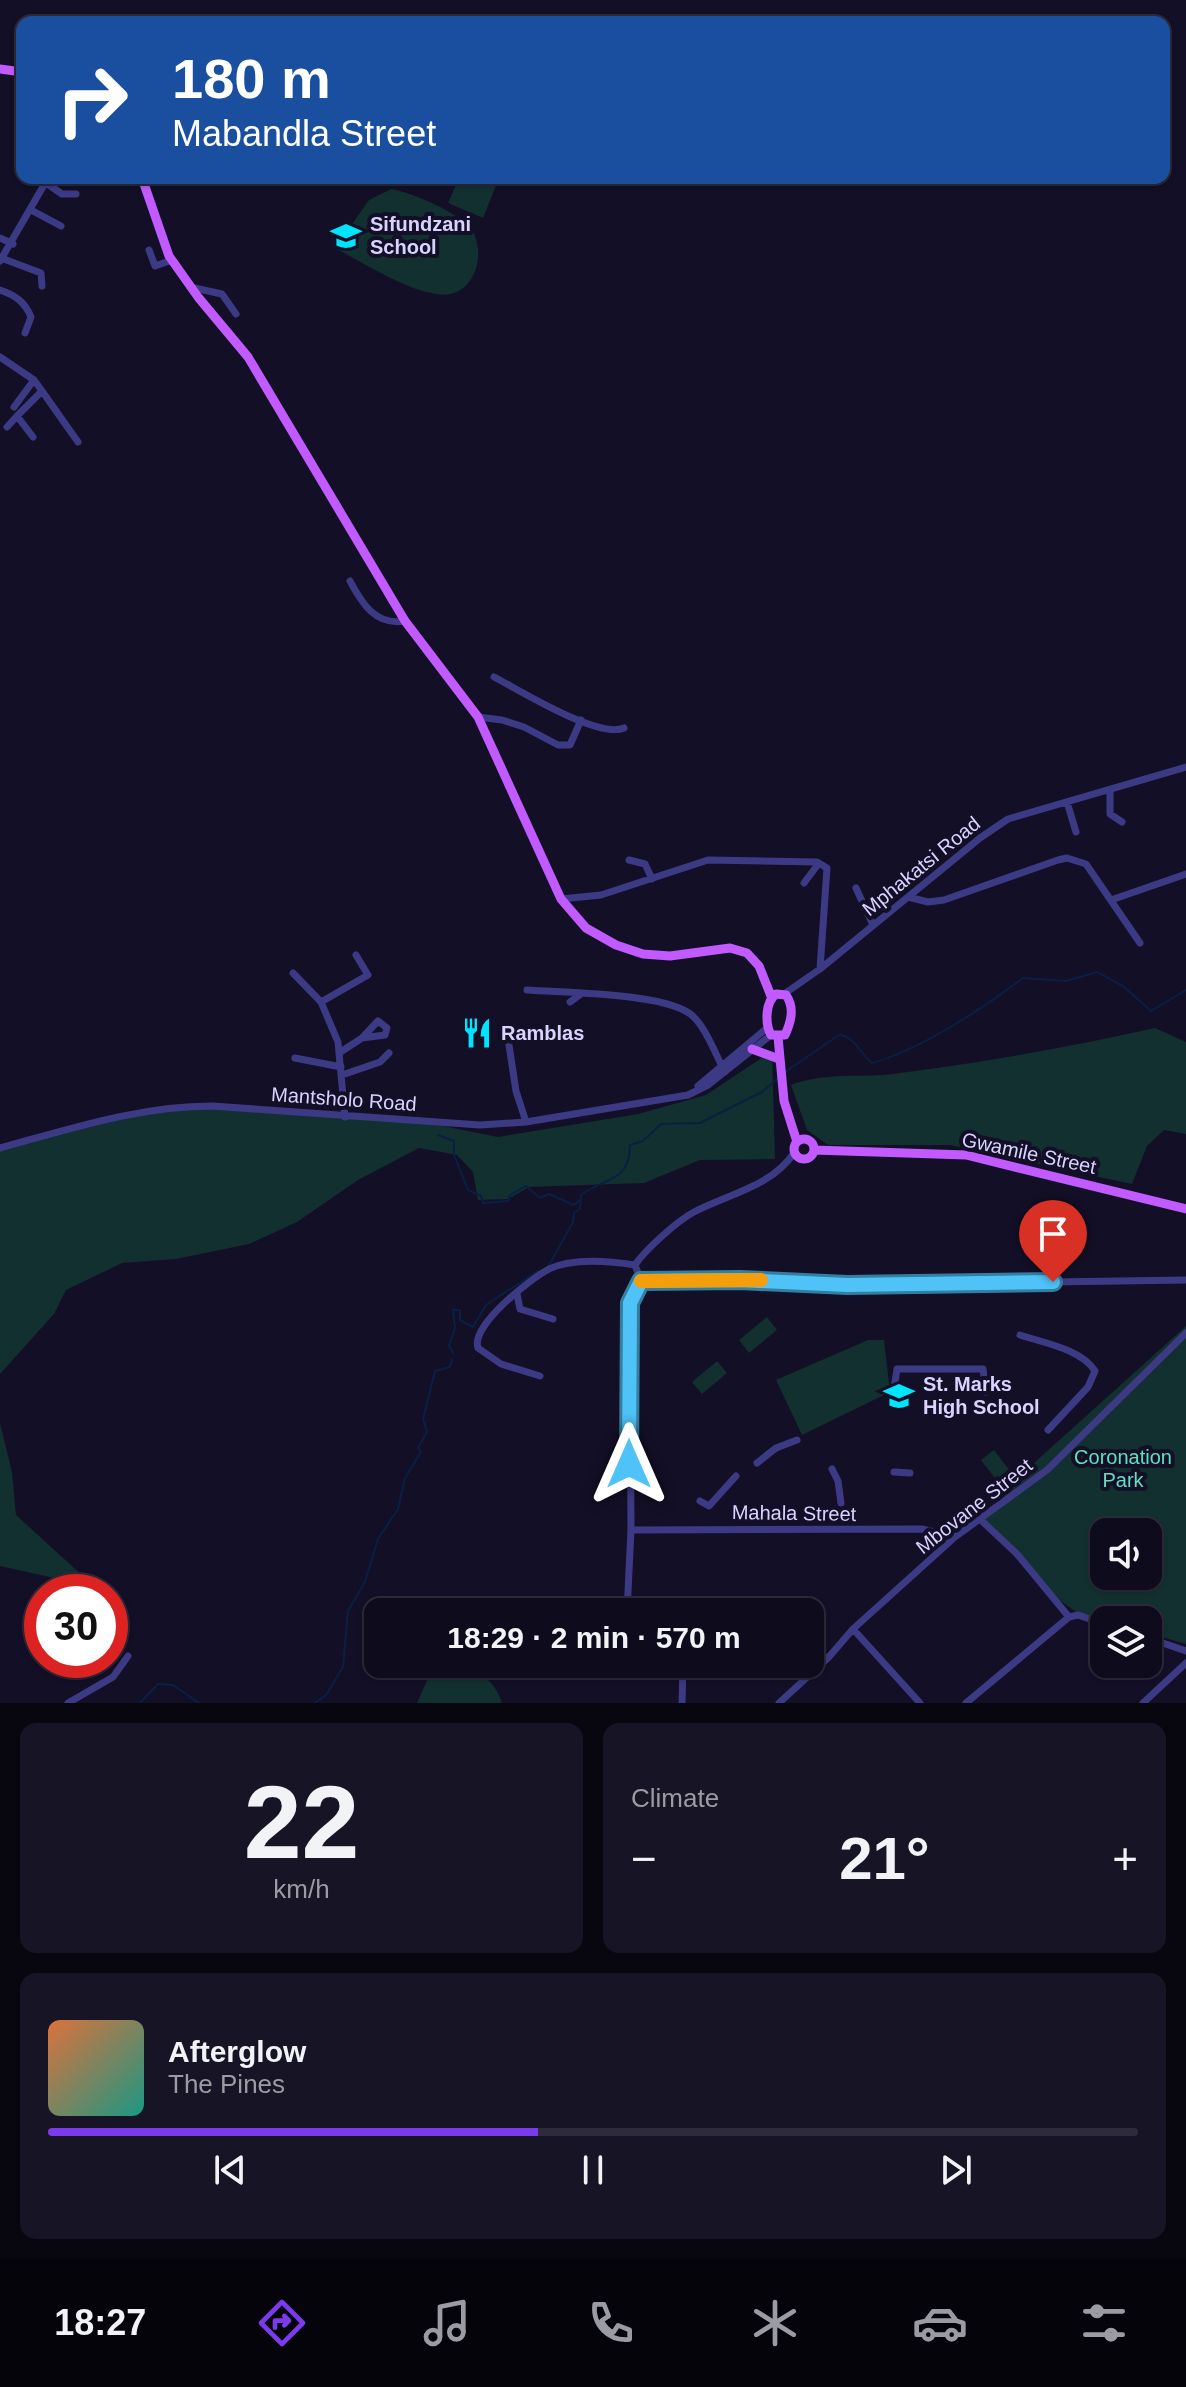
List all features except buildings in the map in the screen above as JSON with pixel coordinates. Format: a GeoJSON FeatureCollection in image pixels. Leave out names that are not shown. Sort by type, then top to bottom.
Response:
{"type":"FeatureCollection","features":[{"type":"Feature","properties":{"kind":"main road"},"geometry":{"type":"LineString","coordinates":[[144,184],[172,260],[190,287],[248,357],[405,621],[478,717],[561,899],[586,928],[643,954],[670,956],[730,948],[747,953],[759,966],[771,996],[772,1034],[797,1142],[794,1153],[805,1159],[814,1150],[809,1141],[797,1142]]}},
{"type":"Feature","properties":{"kind":"main road"},"geometry":{"type":"LineString","coordinates":[[771,996],[784,994],[790,1003],[791,1015],[785,1035],[772,1034]]}},
{"type":"Feature","properties":{"kind":"main road"},"geometry":{"type":"LineString","coordinates":[[752,1049],[779,1059]]}},
{"type":"Feature","properties":{"kind":"main road","name":"Gwamile Street"},"geometry":{"type":"LineString","coordinates":[[814,1150],[966,1155],[1186,1209]]}},
{"type":"Feature","properties":{"kind":"street"},"geometry":{"type":"LineString","coordinates":[[42,286],[41,273],[1,260],[45,184]]}},
{"type":"Feature","properties":{"kind":"street"},"geometry":{"type":"LineString","coordinates":[[51,184],[62,194],[76,194]]}},
{"type":"Feature","properties":{"kind":"street"},"geometry":{"type":"LineString","coordinates":[[31,210],[61,226]]}},
{"type":"Feature","properties":{"kind":"street"},"geometry":{"type":"LineString","coordinates":[[0,238],[13,244]]}},
{"type":"Feature","properties":{"kind":"street"},"geometry":{"type":"LineString","coordinates":[[149,250],[155,266],[172,260]]}},
{"type":"Feature","properties":{"kind":"street"},"geometry":{"type":"LineString","coordinates":[[190,287],[222,294],[236,314]]}},
{"type":"Feature","properties":{"kind":"street"},"geometry":{"type":"LineString","coordinates":[[0,290],[11,293],[26,306],[31,317],[25,333]]}},
{"type":"Feature","properties":{"kind":"street"},"geometry":{"type":"LineString","coordinates":[[0,357],[32,378],[78,442]]}},
{"type":"Feature","properties":{"kind":"street"},"geometry":{"type":"LineString","coordinates":[[14,407],[32,378]]}},
{"type":"Feature","properties":{"kind":"street"},"geometry":{"type":"LineString","coordinates":[[7,427],[42,391]]}},
{"type":"Feature","properties":{"kind":"street"},"geometry":{"type":"LineString","coordinates":[[17,416],[33,437]]}},
{"type":"Feature","properties":{"kind":"street"},"geometry":{"type":"LineString","coordinates":[[350,581],[367,611],[395,623],[405,621]]}},
{"type":"Feature","properties":{"kind":"street"},"geometry":{"type":"LineString","coordinates":[[494,677],[531,694],[549,710],[611,730],[624,728]]}},
{"type":"Feature","properties":{"kind":"street"},"geometry":{"type":"LineString","coordinates":[[478,717],[524,727],[558,745],[570,745],[581,720]]}},
{"type":"Feature","properties":{"kind":"street","name":"Mphakatsi Road"},"geometry":{"type":"LineString","coordinates":[[784,994],[820,969],[1008,819],[1186,767]]}},
{"type":"Feature","properties":{"kind":"street"},"geometry":{"type":"LineString","coordinates":[[1110,790],[1110,814],[1122,822]]}},
{"type":"Feature","properties":{"kind":"street"},"geometry":{"type":"LineString","coordinates":[[1067,802],[1076,832]]}},
{"type":"Feature","properties":{"kind":"street"},"geometry":{"type":"LineString","coordinates":[[908,897],[928,902],[944,900],[1067,858],[1086,864],[1140,943]]}},
{"type":"Feature","properties":{"kind":"street"},"geometry":{"type":"LineString","coordinates":[[629,860],[645,864],[652,879]]}},
{"type":"Feature","properties":{"kind":"street"},"geometry":{"type":"LineString","coordinates":[[561,899],[601,895],[708,860],[819,863],[827,868],[820,969]]}},
{"type":"Feature","properties":{"kind":"street"},"geometry":{"type":"LineString","coordinates":[[804,883],[819,863]]}},
{"type":"Feature","properties":{"kind":"street"},"geometry":{"type":"LineString","coordinates":[[1111,900],[1186,874]]}},
{"type":"Feature","properties":{"kind":"street"},"geometry":{"type":"LineString","coordinates":[[856,888],[873,925]]}},
{"type":"Feature","properties":{"kind":"street"},"geometry":{"type":"LineString","coordinates":[[321,1002],[368,975],[356,955]]}},
{"type":"Feature","properties":{"kind":"street"},"geometry":{"type":"LineString","coordinates":[[293,973],[321,1002],[339,1053],[345,1117]]}},
{"type":"Feature","properties":{"kind":"street"},"geometry":{"type":"LineString","coordinates":[[527,990],[656,1002],[691,1014],[723,1069]]}},
{"type":"Feature","properties":{"kind":"street"},"geometry":{"type":"LineString","coordinates":[[570,1002],[581,994]]}},
{"type":"Feature","properties":{"kind":"street"},"geometry":{"type":"LineString","coordinates":[[507,1032],[516,1091],[526,1122]]}},
{"type":"Feature","properties":{"kind":"street","name":"Mantsholo Road"},"geometry":{"type":"LineString","coordinates":[[723,1069],[772,1034]]}},
{"type":"Feature","properties":{"kind":"street","name":"Mantsholo Road"},"geometry":{"type":"LineString","coordinates":[[0,1148],[122,1115],[168,1107],[212,1106],[480,1125],[526,1122],[688,1095],[772,1034]]}},
{"type":"Feature","properties":{"kind":"street"},"geometry":{"type":"LineString","coordinates":[[339,1053],[362,1038]]}},
{"type":"Feature","properties":{"kind":"street"},"geometry":{"type":"LineString","coordinates":[[295,1058],[342,1071],[380,1062],[389,1053]]}},
{"type":"Feature","properties":{"kind":"street"},"geometry":{"type":"LineString","coordinates":[[635,1265],[645,1249],[664,1238],[680,1220],[770,1177],[786,1165],[794,1153]]}},
{"type":"Feature","properties":{"kind":"street"},"geometry":{"type":"LineString","coordinates":[[540,1376],[501,1364],[478,1348],[475,1342],[492,1314],[550,1268],[594,1262],[635,1265]]}},
{"type":"Feature","properties":{"kind":"street"},"geometry":{"type":"LineString","coordinates":[[628,1598],[631,1530],[630,1303],[641,1281],[635,1265]]}},
{"type":"Feature","properties":{"kind":"street"},"geometry":{"type":"LineString","coordinates":[[641,1281],[740,1280],[847,1285],[1186,1280]]}},
{"type":"Feature","properties":{"kind":"street"},"geometry":{"type":"LineString","coordinates":[[517,1294],[520,1309],[553,1319]]}},
{"type":"Feature","properties":{"kind":"street","name":"Mbovane Street"},"geometry":{"type":"LineString","coordinates":[[779,1703],[828,1658],[853,1629],[955,1537],[982,1521],[1047,1470],[1186,1333]]}},
{"type":"Feature","properties":{"kind":"street"},"geometry":{"type":"LineString","coordinates":[[1020,1335],[1068,1351],[1086,1361],[1095,1371],[1088,1387],[1048,1430]]}},
{"type":"Feature","properties":{"kind":"street"},"geometry":{"type":"LineString","coordinates":[[893,1395],[897,1369],[983,1369],[986,1392]]}},
{"type":"Feature","properties":{"kind":"street"},"geometry":{"type":"LineString","coordinates":[[757,1463],[776,1448],[797,1440]]}},
{"type":"Feature","properties":{"kind":"street"},"geometry":{"type":"LineString","coordinates":[[832,1469],[838,1481],[841,1503]]}},
{"type":"Feature","properties":{"kind":"street"},"geometry":{"type":"LineString","coordinates":[[894,1472],[910,1473]]}},
{"type":"Feature","properties":{"kind":"street"},"geometry":{"type":"LineString","coordinates":[[700,1501],[709,1506],[715,1502],[736,1476]]}},
{"type":"Feature","properties":{"kind":"street"},"geometry":{"type":"LineString","coordinates":[[982,1521],[1017,1554],[1069,1617]]}},
{"type":"Feature","properties":{"kind":"street","name":"Mahala Street"},"geometry":{"type":"LineString","coordinates":[[631,1530],[922,1529],[955,1537]]}},
{"type":"Feature","properties":{"kind":"street"},"geometry":{"type":"LineString","coordinates":[[966,1703],[1069,1617],[1078,1615],[1090,1619]]}},
{"type":"Feature","properties":{"kind":"street"},"geometry":{"type":"LineString","coordinates":[[853,1629],[920,1703]]}},
{"type":"Feature","properties":{"kind":"street"},"geometry":{"type":"LineString","coordinates":[[1162,1643],[1186,1651]]}},
{"type":"Feature","properties":{"kind":"street"},"geometry":{"type":"LineString","coordinates":[[824,1657],[828,1658]]}},
{"type":"Feature","properties":{"kind":"street"},"geometry":{"type":"LineString","coordinates":[[1143,1703],[1186,1663]]}},
{"type":"Feature","properties":{"kind":"street"},"geometry":{"type":"LineString","coordinates":[[68,1703],[111,1678]]}},
{"type":"Feature","properties":{"kind":"street"},"geometry":{"type":"LineString","coordinates":[[682,1703],[683,1678]]}},
{"type":"Feature","properties":{"kind":"green space"},"geometry":{"type":"Polygon","coordinates":[[[456,184],[497,184],[483,218],[448,203],[456,184]]]}},
{"type":"Feature","properties":{"kind":"green space"},"geometry":{"type":"Polygon","coordinates":[[[391,189],[434,204],[458,217],[472,230],[477,241],[477,264],[474,275],[459,291],[436,294],[410,287],[335,248],[369,200],[391,189]]]}},
{"type":"Feature","properties":{"kind":"green space"},"geometry":{"type":"Polygon","coordinates":[[[1155,1028],[1186,1042],[1186,1134],[1164,1130],[1147,1146],[1132,1184],[950,1145],[828,1145],[807,1130],[791,1085],[818,1078],[886,1075],[964,1064],[1155,1028]]]}},
{"type":"Feature","properties":{"kind":"green space"},"geometry":{"type":"Polygon","coordinates":[[[772,1051],[775,1159],[700,1160],[644,1183],[529,1187],[508,1199],[478,1200],[473,1172],[457,1155],[419,1148],[358,1180],[297,1222],[249,1244],[176,1259],[122,1263],[66,1290],[54,1314],[0,1374],[0,1148],[168,1107],[418,1121],[498,1137],[638,1114],[706,1095],[772,1051]]]}},
{"type":"Feature","properties":{"kind":"green space"},"geometry":{"type":"Polygon","coordinates":[[[767,1317],[777,1330],[749,1353],[739,1340],[767,1317]]]}},
{"type":"Feature","properties":{"kind":"green space","name":"Coronation Park"},"geometry":{"type":"Polygon","coordinates":[[[1186,1326],[1186,1644],[1162,1637],[1162,1606],[1090,1606],[1090,1617],[1081,1614],[1050,1591],[1011,1546],[982,1521],[1034,1463],[1186,1326]]]}},
{"type":"Feature","properties":{"kind":"green space"},"geometry":{"type":"Polygon","coordinates":[[[868,1340],[884,1340],[890,1392],[802,1435],[776,1380],[868,1340]]]}},
{"type":"Feature","properties":{"kind":"green space"},"geometry":{"type":"Polygon","coordinates":[[[717,1361],[727,1373],[702,1394],[692,1382],[717,1361]]]}},
{"type":"Feature","properties":{"kind":"green space"},"geometry":{"type":"Polygon","coordinates":[[[0,1423],[12,1472],[16,1515],[81,1574],[36,1574],[0,1566],[0,1423]]]}},
{"type":"Feature","properties":{"kind":"green space"},"geometry":{"type":"Polygon","coordinates":[[[994,1450],[1013,1475],[1000,1485],[981,1460],[994,1450]]]}},
{"type":"Feature","properties":{"kind":"green space"},"geometry":{"type":"Polygon","coordinates":[[[428,1678],[485,1678],[497,1691],[502,1703],[417,1703],[428,1678]]]}},
{"type":"Feature","properties":{"kind":"waterway"},"geometry":{"type":"LineString","coordinates":[[785,1072],[839,1035],[853,1042],[872,1063],[890,1057],[950,1027],[1023,978],[1066,981],[1097,972],[1123,986],[1151,1011],[1186,990]]}},
{"type":"Feature","properties":{"kind":"waterway"},"geometry":{"type":"LineString","coordinates":[[548,1267],[573,1222],[574,1213],[580,1209],[581,1195],[620,1173],[629,1158],[630,1145],[643,1141],[661,1124],[700,1123],[762,1092],[777,1079]]}},
{"type":"Feature","properties":{"kind":"waterway"},"geometry":{"type":"LineString","coordinates":[[438,1135],[454,1141],[454,1155],[468,1190],[481,1196],[483,1203],[508,1201],[510,1195],[526,1186],[540,1198],[549,1194],[574,1205],[580,1200]]}},
{"type":"Feature","properties":{"kind":"waterway"},"geometry":{"type":"LineString","coordinates":[[453,1353],[449,1346],[455,1328],[453,1310],[460,1310],[460,1320],[473,1327],[486,1305],[538,1271]]}},
{"type":"Feature","properties":{"kind":"waterway"},"geometry":{"type":"LineString","coordinates":[[315,1703],[326,1695],[343,1667],[348,1611],[365,1582],[378,1539],[398,1509],[405,1478],[421,1452],[418,1448],[427,1432],[423,1419],[435,1371],[450,1367],[452,1359]]}},
{"type":"Feature","properties":{"kind":"waterway"},"geometry":{"type":"LineString","coordinates":[[140,1703],[158,1684],[173,1685],[199,1703]]}},
{"type":"Feature","properties":{"kind":"slow traffic"},"geometry":{"type":"LineString","coordinates":[[641,1281],[761,1280]]}},
{"type":"Feature","properties":{"kind":"place","name":"Sifundzani School"},"geometry":{"type":"Point","coordinates":[346,236]}},
{"type":"Feature","properties":{"kind":"place","name":"Ramblas"},"geometry":{"type":"Point","coordinates":[477,1033]}},
{"type":"Feature","properties":{"kind":"place","name":"St. Marks High School"},"geometry":{"type":"Point","coordinates":[899,1396]}},
{"type":"Feature","properties":{"kind":"route"},"geometry":{"type":"LineString","coordinates":[[629,1464],[630,1303],[641,1281],[740,1280],[847,1285],[1053,1282]]}}]}
